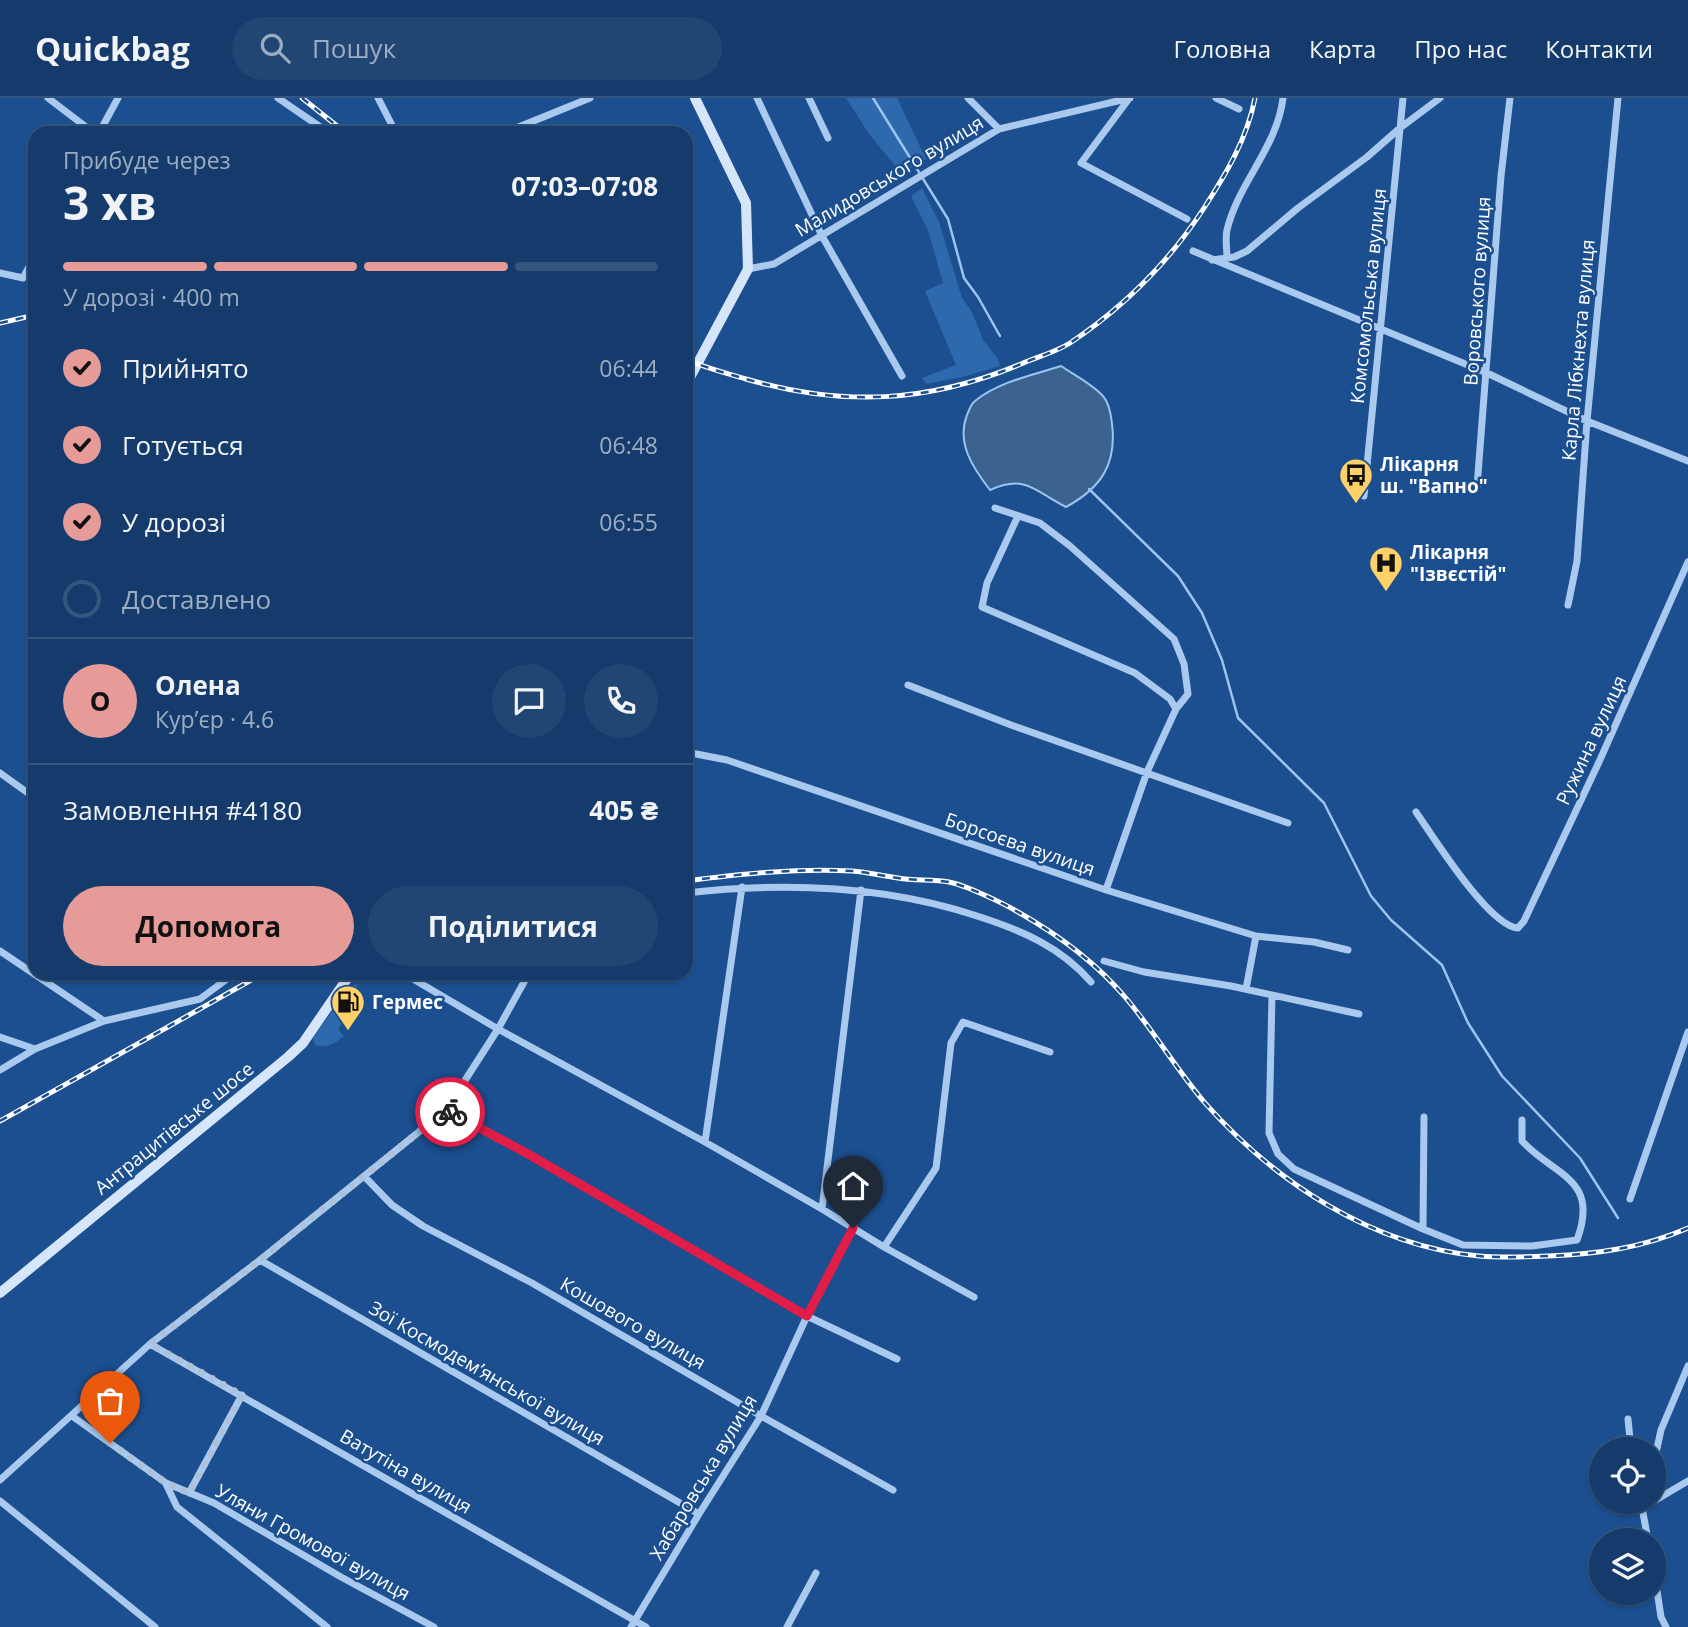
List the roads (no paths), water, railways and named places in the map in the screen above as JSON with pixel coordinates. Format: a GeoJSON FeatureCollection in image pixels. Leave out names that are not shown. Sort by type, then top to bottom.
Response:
{"type":"FeatureCollection","features":[{"type":"Feature","properties":{"kind":"main road"},"geometry":{"type":"LineString","coordinates":[[693,372],[748,268],[746,203],[695,98]]}},
{"type":"Feature","properties":{"kind":"main road","name":"Антрацитівське шосе"},"geometry":{"type":"LineString","coordinates":[[0,1293],[288,1057],[303,1043],[346,980]]}},
{"type":"Feature","properties":{"kind":"street"},"geometry":{"type":"LineString","coordinates":[[48,98],[87,126]]}},
{"type":"Feature","properties":{"kind":"street"},"geometry":{"type":"LineString","coordinates":[[101,126],[118,98]]}},
{"type":"Feature","properties":{"kind":"street"},"geometry":{"type":"LineString","coordinates":[[278,98],[319,126]]}},
{"type":"Feature","properties":{"kind":"street"},"geometry":{"type":"LineString","coordinates":[[377,98],[392,126]]}},
{"type":"Feature","properties":{"kind":"street"},"geometry":{"type":"LineString","coordinates":[[521,126],[590,98]]}},
{"type":"Feature","properties":{"kind":"street"},"geometry":{"type":"LineString","coordinates":[[757,98],[822,236],[902,376]]}},
{"type":"Feature","properties":{"kind":"street"},"geometry":{"type":"LineString","coordinates":[[808,98],[828,138]]}},
{"type":"Feature","properties":{"kind":"street"},"geometry":{"type":"LineString","coordinates":[[968,98],[999,129]]}},
{"type":"Feature","properties":{"kind":"street"},"geometry":{"type":"LineString","coordinates":[[1216,98],[1239,109]]}},
{"type":"Feature","properties":{"kind":"street"},"geometry":{"type":"LineString","coordinates":[[1227,258],[1227,233],[1234,211],[1276,128],[1283,98]]}},
{"type":"Feature","properties":{"kind":"street","name":"Комсомольська вулиця"},"geometry":{"type":"LineString","coordinates":[[1364,496],[1403,98]]}},
{"type":"Feature","properties":{"kind":"street"},"geometry":{"type":"LineString","coordinates":[[1212,260],[1247,251],[1440,98]]}},
{"type":"Feature","properties":{"kind":"street","name":"Воровського вулиця"},"geometry":{"type":"LineString","coordinates":[[1476,487],[1501,176],[1510,98]]}},
{"type":"Feature","properties":{"kind":"street","name":"Карла Лібкнехта вулиця"},"geometry":{"type":"LineString","coordinates":[[1568,605],[1577,561],[1587,421],[1618,98]]}},
{"type":"Feature","properties":{"kind":"street"},"geometry":{"type":"LineString","coordinates":[[1129,99],[1081,163],[1187,219]]}},
{"type":"Feature","properties":{"kind":"street","name":"Малидовського вулиця"},"geometry":{"type":"LineString","coordinates":[[748,268],[774,264],[999,129],[1129,99]]}},
{"type":"Feature","properties":{"kind":"street"},"geometry":{"type":"LineString","coordinates":[[1193,251],[1487,373],[1587,421],[1688,461]]}},
{"type":"Feature","properties":{"kind":"street"},"geometry":{"type":"LineString","coordinates":[[0,273],[23,278],[28,269]]}},
{"type":"Feature","properties":{"kind":"street"},"geometry":{"type":"LineString","coordinates":[[995,508],[1040,523],[1060,539],[1174,639],[1184,664],[1188,694],[1176,709],[1147,772],[1107,890]]}},
{"type":"Feature","properties":{"kind":"street"},"geometry":{"type":"LineString","coordinates":[[1018,516],[987,583],[982,607],[1135,673],[1170,699],[1176,709]]}},
{"type":"Feature","properties":{"kind":"street","name":"Ружина вулиця"},"geometry":{"type":"LineString","coordinates":[[1416,812],[1489,912],[1509,927],[1518,928],[1524,921],[1599,762],[1688,562]]}},
{"type":"Feature","properties":{"kind":"street"},"geometry":{"type":"LineString","coordinates":[[908,685],[1011,725],[1288,823]]}},
{"type":"Feature","properties":{"kind":"street","name":"Борсоєва вулиця"},"geometry":{"type":"LineString","coordinates":[[693,753],[727,760],[1107,890],[1256,936],[1314,942],[1348,950]]}},
{"type":"Feature","properties":{"kind":"street"},"geometry":{"type":"LineString","coordinates":[[0,773],[28,793]]}},
{"type":"Feature","properties":{"kind":"street"},"geometry":{"type":"LineString","coordinates":[[705,1142],[741,887]]}},
{"type":"Feature","properties":{"kind":"street"},"geometry":{"type":"LineString","coordinates":[[693,892],[741,887],[861,890],[943,904],[1015,928],[1059,952],[1078,966],[1091,982]]}},
{"type":"Feature","properties":{"kind":"street"},"geometry":{"type":"LineString","coordinates":[[822,1209],[861,890]]}},
{"type":"Feature","properties":{"kind":"street"},"geometry":{"type":"LineString","coordinates":[[1246,989],[1256,936]]}},
{"type":"Feature","properties":{"kind":"street"},"geometry":{"type":"LineString","coordinates":[[0,951],[28,970]]}},
{"type":"Feature","properties":{"kind":"street"},"geometry":{"type":"LineString","coordinates":[[1104,961],[1144,972],[1246,989],[1359,1014]]}},
{"type":"Feature","properties":{"kind":"street"},"geometry":{"type":"LineString","coordinates":[[43,980],[104,1021]]}},
{"type":"Feature","properties":{"kind":"street"},"geometry":{"type":"LineString","coordinates":[[0,1070],[35,1049],[104,1021],[200,999],[226,980]]}},
{"type":"Feature","properties":{"kind":"street"},"geometry":{"type":"LineString","coordinates":[[415,980],[498,1029],[705,1142],[974,1297]]}},
{"type":"Feature","properties":{"kind":"street"},"geometry":{"type":"LineString","coordinates":[[0,1480],[150,1344],[260,1260],[446,1110],[526,980]]}},
{"type":"Feature","properties":{"kind":"street"},"geometry":{"type":"LineString","coordinates":[[1272,995],[1269,1133],[1278,1154],[1294,1169],[1423,1229],[1464,1245],[1532,1245],[1577,1240],[1584,1221],[1576,1185],[1522,1140],[1522,1120]]}},
{"type":"Feature","properties":{"kind":"street"},"geometry":{"type":"LineString","coordinates":[[884,1247],[936,1168],[951,1043],[963,1022],[1050,1052]]}},
{"type":"Feature","properties":{"kind":"street"},"geometry":{"type":"LineString","coordinates":[[1630,1199],[1688,1032]]}},
{"type":"Feature","properties":{"kind":"street"},"geometry":{"type":"LineString","coordinates":[[0,1037],[35,1049]]}},
{"type":"Feature","properties":{"kind":"street"},"geometry":{"type":"LineString","coordinates":[[446,1110],[528,1154],[807,1316],[897,1359]]}},
{"type":"Feature","properties":{"kind":"street"},"geometry":{"type":"LineString","coordinates":[[1423,1229],[1424,1117]]}},
{"type":"Feature","properties":{"kind":"street","name":"Кошового вулиця"},"geometry":{"type":"LineString","coordinates":[[364,1176],[392,1205],[423,1226],[532,1283],[893,1490]]}},
{"type":"Feature","properties":{"kind":"street","name":"Хабаровська вулиця"},"geometry":{"type":"LineString","coordinates":[[633,1624],[761,1416],[807,1316],[853,1228]]}},
{"type":"Feature","properties":{"kind":"street","name":"Зої Космодем’янської вулиця"},"geometry":{"type":"LineString","coordinates":[[260,1260],[699,1514]]}},
{"type":"Feature","properties":{"kind":"street","name":"Ватутіна вулиця"},"geometry":{"type":"LineString","coordinates":[[150,1344],[633,1624],[646,1627]]}},
{"type":"Feature","properties":{"kind":"street"},"geometry":{"type":"LineString","coordinates":[[1659,1437],[1688,1366]]}},
{"type":"Feature","properties":{"kind":"street"},"geometry":{"type":"LineString","coordinates":[[189,1493],[242,1395]]}},
{"type":"Feature","properties":{"kind":"street","name":"Уляни Громової вулиця"},"geometry":{"type":"LineString","coordinates":[[72,1416],[166,1483],[214,1503],[434,1627]]}},
{"type":"Feature","properties":{"kind":"street"},"geometry":{"type":"LineString","coordinates":[[1629,1419],[1630,1437]]}},
{"type":"Feature","properties":{"kind":"street"},"geometry":{"type":"LineString","coordinates":[[1666,1495],[1688,1481]]}},
{"type":"Feature","properties":{"kind":"street"},"geometry":{"type":"LineString","coordinates":[[166,1483],[177,1507],[327,1627]]}},
{"type":"Feature","properties":{"kind":"street"},"geometry":{"type":"LineString","coordinates":[[0,1501],[155,1627]]}},
{"type":"Feature","properties":{"kind":"street"},"geometry":{"type":"LineString","coordinates":[[787,1627],[816,1573]]}},
{"type":"Feature","properties":{"kind":"street"},"geometry":{"type":"LineString","coordinates":[[1659,1605],[1666,1627]]}},
{"type":"Feature","properties":{"kind":"waterway"},"geometry":{"type":"LineString","coordinates":[[873,98],[948,219],[964,278],[1000,336]]}},
{"type":"Feature","properties":{"kind":"waterway"},"geometry":{"type":"LineString","coordinates":[[1089,489],[1178,576],[1202,613],[1222,660],[1238,718],[1324,803],[1371,896],[1391,920],[1442,965],[1468,1023],[1502,1076],[1580,1158],[1618,1218]]}},
{"type":"Feature","properties":{"kind":"railway"},"geometry":{"type":"LineString","coordinates":[[302,98],[337,126]]}},
{"type":"Feature","properties":{"kind":"railway"},"geometry":{"type":"LineString","coordinates":[[693,362],[782,388],[851,397],[885,397],[952,387],[1059,349],[1090,329],[1127,299],[1176,247],[1228,169],[1247,128],[1255,98]]}},
{"type":"Feature","properties":{"kind":"railway"},"geometry":{"type":"LineString","coordinates":[[0,323],[28,317]]}},
{"type":"Feature","properties":{"kind":"railway"},"geometry":{"type":"LineString","coordinates":[[693,880],[789,871],[852,871],[949,882],[1003,904],[1061,940],[1102,972],[1136,1010],[1205,1103],[1262,1159],[1328,1205],[1401,1239],[1439,1250],[1479,1256],[1531,1257],[1620,1249],[1654,1241],[1688,1228]]}},
{"type":"Feature","properties":{"kind":"railway"},"geometry":{"type":"LineString","coordinates":[[0,1121],[252,980]]}},
{"type":"Feature","properties":{"kind":"place","name":"Лікарня ш. \"Вапно\""},"geometry":{"type":"Point","coordinates":[1356,505]}},
{"type":"Feature","properties":{"kind":"place","name":"Лікарня \"Ізвєстій\""},"geometry":{"type":"Point","coordinates":[1386,593]}},
{"type":"Feature","properties":{"kind":"place","name":"Гермес"},"geometry":{"type":"Point","coordinates":[348,1032]}}]}
